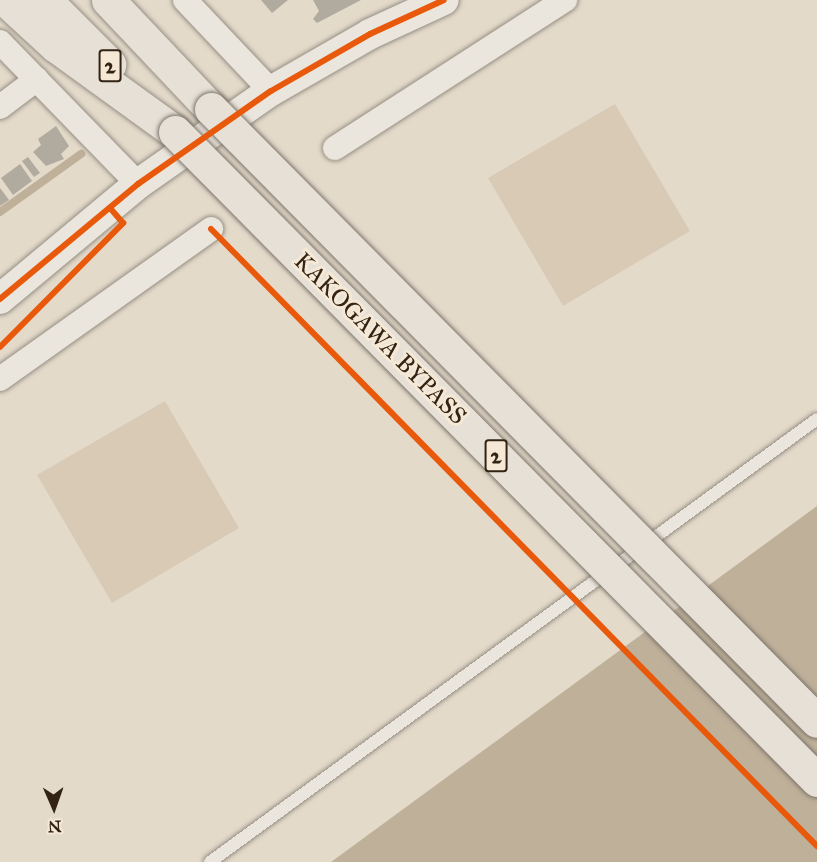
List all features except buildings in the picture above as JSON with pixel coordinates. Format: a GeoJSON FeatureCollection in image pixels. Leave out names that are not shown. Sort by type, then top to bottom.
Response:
{"type":"FeatureCollection","features":[{"type":"Feature","properties":{"kind":"highway"},"geometry":{"type":"LineString","coordinates":[[6,0],[56,46],[175,132]]}},
{"type":"Feature","properties":{"kind":"highway","name":"KAKOGAWA BYPASS"},"geometry":{"type":"LineString","coordinates":[[45,0],[817,780]]}},
{"type":"Feature","properties":{"kind":"highway","name":"KAKOGAWA BYPASS"},"geometry":{"type":"LineString","coordinates":[[111,2],[817,721]]}},
{"type":"Feature","properties":{"kind":"street"},"geometry":{"type":"LineString","coordinates":[[185,0],[271,91]]}},
{"type":"Feature","properties":{"kind":"street"},"geometry":{"type":"LineString","coordinates":[[0,299],[138,184],[271,91],[370,34],[444,0]]}},
{"type":"Feature","properties":{"kind":"street"},"geometry":{"type":"LineString","coordinates":[[335,148],[565,0]]}},
{"type":"Feature","properties":{"kind":"street"},"geometry":{"type":"LineString","coordinates":[[0,42],[138,184]]}},
{"type":"Feature","properties":{"kind":"street"},"geometry":{"type":"LineString","coordinates":[[0,107],[36,79]]}},
{"type":"Feature","properties":{"kind":"street"},"geometry":{"type":"LineString","coordinates":[[0,379],[211,229]]}},
{"type":"Feature","properties":{"kind":"lane"},"geometry":{"type":"LineString","coordinates":[[210,862],[817,419]]}},
{"type":"Feature","properties":{"kind":"shaded area"},"geometry":{"type":"Polygon","coordinates":[[[615,104],[690,231],[563,306],[488,178],[615,104]]]}},
{"type":"Feature","properties":{"kind":"shaded area"},"geometry":{"type":"Polygon","coordinates":[[[165,401],[239,528],[112,603],[37,475],[165,401]]]}},
{"type":"Feature","properties":{"kind":"shaded area"},"geometry":{"type":"Polygon","coordinates":[[[817,506],[817,862],[331,862],[817,506]]]}},
{"type":"Feature","properties":{"kind":"waterway"},"geometry":{"type":"LineString","coordinates":[[0,212],[81,154]]}},
{"type":"Feature","properties":{"kind":"cycle path"},"geometry":{"type":"LineString","coordinates":[[0,299],[138,184],[271,91],[370,34],[444,0]]}},
{"type":"Feature","properties":{"kind":"cycle path"},"geometry":{"type":"LineString","coordinates":[[0,347],[123,223],[110,208]]}},
{"type":"Feature","properties":{"kind":"cycle path"},"geometry":{"type":"LineString","coordinates":[[211,229],[817,846]]}}]}
